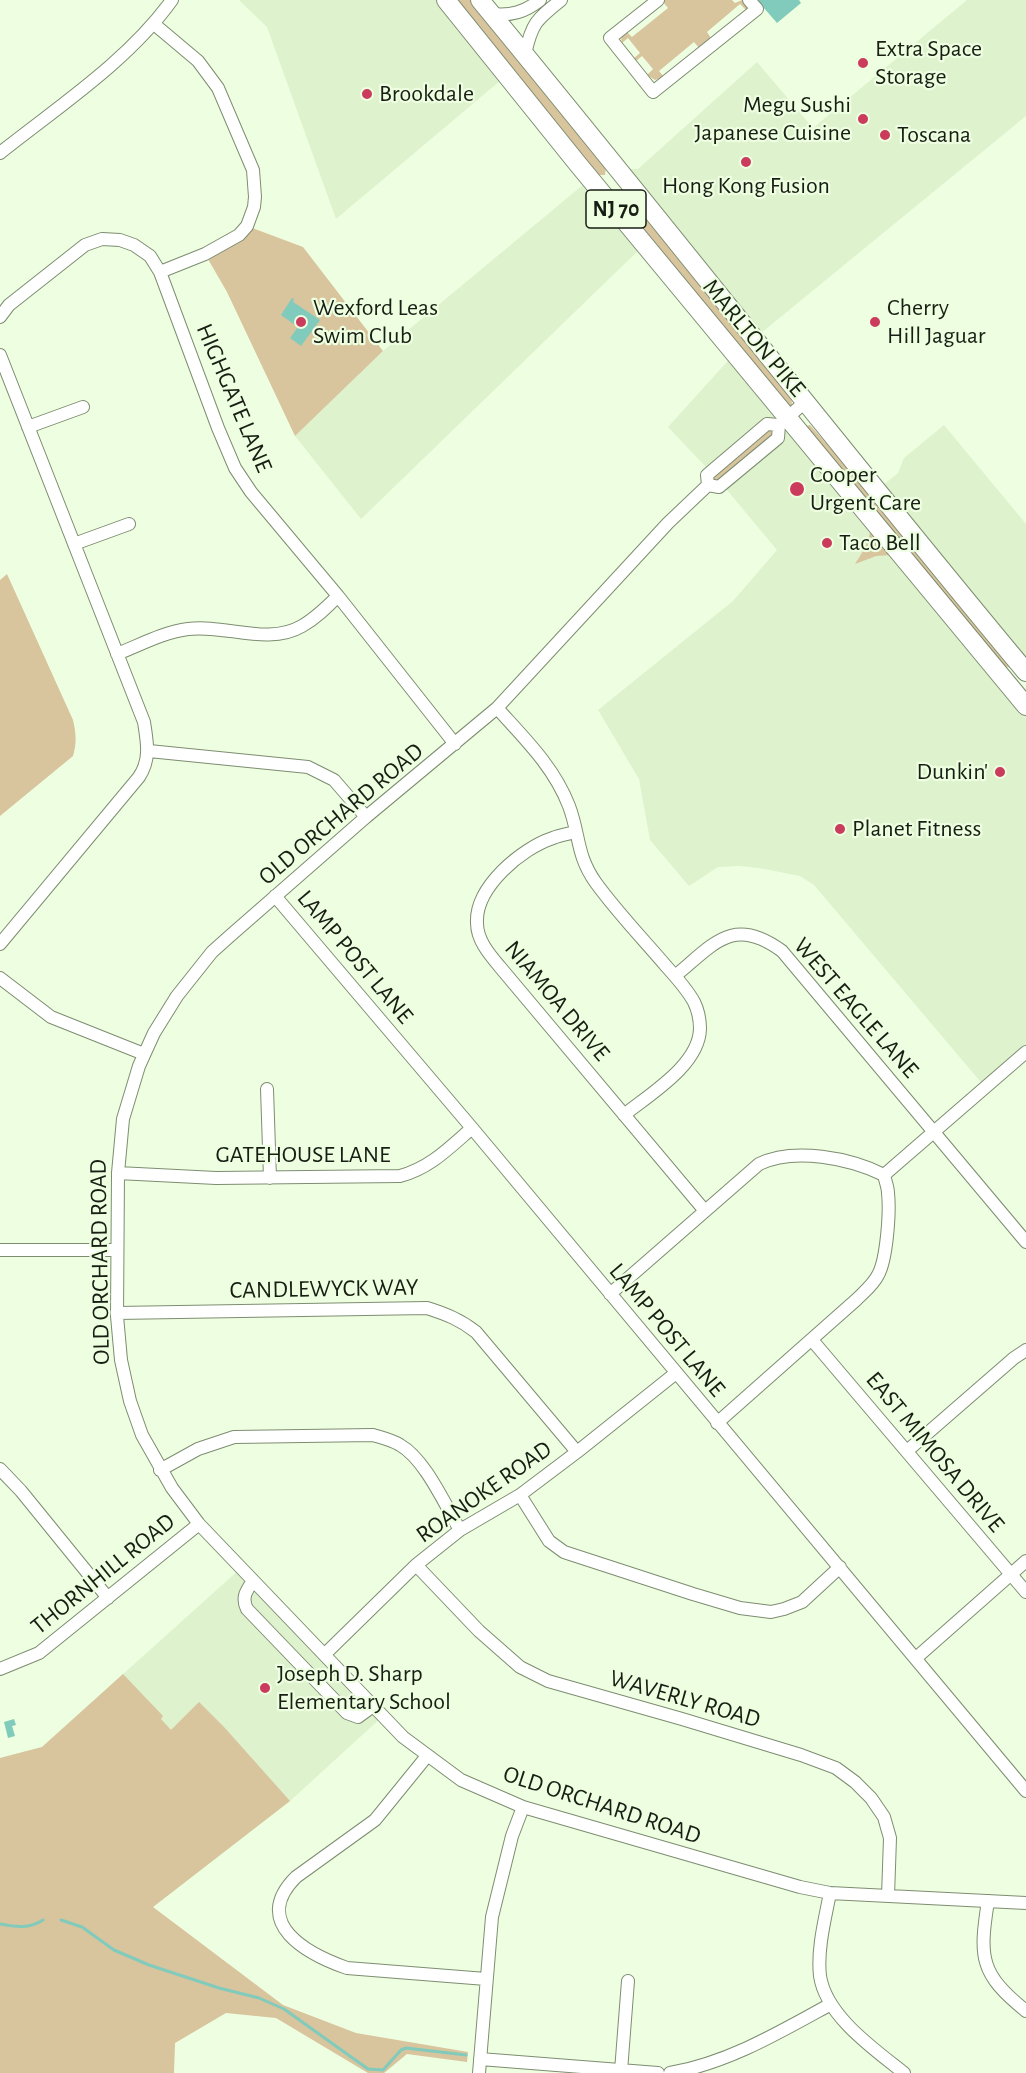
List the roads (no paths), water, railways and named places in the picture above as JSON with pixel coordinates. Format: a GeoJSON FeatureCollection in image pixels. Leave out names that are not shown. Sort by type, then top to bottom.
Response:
{"type":"FeatureCollection","features":[{"type":"Feature","properties":{"kind":"highway","name":"MARLTON PIKE"},"geometry":{"type":"LineString","coordinates":[[446,0],[784,421],[1026,706]]}},
{"type":"Feature","properties":{"kind":"highway","name":"MARLTON PIKE"},"geometry":{"type":"LineString","coordinates":[[480,0],[1026,672]]}},
{"type":"Feature","properties":{"kind":"highway"},"geometry":{"type":"LineString","coordinates":[[994,667],[1020,674],[1026,678]]}},
{"type":"Feature","properties":{"kind":"street"},"geometry":{"type":"LineString","coordinates":[[0,153],[111,65],[154,24],[172,0]]}},
{"type":"Feature","properties":{"kind":"street"},"geometry":{"type":"LineString","coordinates":[[492,14],[518,13],[530,8],[540,0]]}},
{"type":"Feature","properties":{"kind":"street"},"geometry":{"type":"LineString","coordinates":[[525,54],[533,26],[538,18],[561,0]]}},
{"type":"Feature","properties":{"kind":"street"},"geometry":{"type":"LineString","coordinates":[[658,0],[610,38],[653,92],[757,9],[749,0]]}},
{"type":"Feature","properties":{"kind":"street"},"geometry":{"type":"LineString","coordinates":[[154,24],[198,61],[218,88],[253,170],[255,197],[247,226],[239,235],[205,254],[160,272]]}},
{"type":"Feature","properties":{"kind":"street","name":"HIGHGATE LANE"},"geometry":{"type":"LineString","coordinates":[[0,317],[9,305],[85,244],[102,239],[120,240],[134,245],[150,256],[160,272],[235,468],[251,492],[338,596],[455,744]]}},
{"type":"Feature","properties":{"kind":"street"},"geometry":{"type":"LineString","coordinates":[[0,355],[144,722],[149,751],[144,768],[135,782],[0,944]]}},
{"type":"Feature","properties":{"kind":"street","name":"OLD ORCHARD ROAD"},"geometry":{"type":"LineString","coordinates":[[708,485],[719,487],[778,438],[784,421],[805,402]]}},
{"type":"Feature","properties":{"kind":"street"},"geometry":{"type":"LineString","coordinates":[[28,427],[83,407]]}},
{"type":"Feature","properties":{"kind":"street","name":"OLD ORCHARD ROAD"},"geometry":{"type":"LineString","coordinates":[[708,485],[707,476],[767,424],[784,421]]}},
{"type":"Feature","properties":{"kind":"street","name":"OLD ORCHARD ROAD"},"geometry":{"type":"LineString","coordinates":[[708,485],[668,523],[497,708],[366,817],[212,952],[196,970],[161,1020],[132,1083],[123,1119],[118,1173],[117,1313],[121,1360],[130,1401],[142,1435],[160,1470],[199,1524],[325,1654],[369,1710],[461,1780],[523,1807],[830,1893],[1026,1903]]}},
{"type":"Feature","properties":{"kind":"street"},"geometry":{"type":"LineString","coordinates":[[74,544],[129,524]]}},
{"type":"Feature","properties":{"kind":"street"},"geometry":{"type":"LineString","coordinates":[[117,654],[187,629],[202,628],[274,635],[288,632],[315,618],[338,596]]}},
{"type":"Feature","properties":{"kind":"street"},"geometry":{"type":"LineString","coordinates":[[497,708],[536,750],[554,774],[570,808],[581,859],[596,883],[695,1003],[700,1031],[697,1044],[682,1067],[624,1115]]}},
{"type":"Feature","properties":{"kind":"street"},"geometry":{"type":"LineString","coordinates":[[149,751],[308,767],[334,780],[366,817]]}},
{"type":"Feature","properties":{"kind":"street","name":"NIAMOA DRIVE"},"geometry":{"type":"LineString","coordinates":[[575,832],[552,838],[534,847],[491,883],[480,903],[477,924],[480,938],[500,967],[705,1211]]}},
{"type":"Feature","properties":{"kind":"street","name":"LAMP POST LANE"},"geometry":{"type":"LineString","coordinates":[[275,896],[1026,1791]]}},
{"type":"Feature","properties":{"kind":"street","name":"WEST EAGLE LANE"},"geometry":{"type":"LineString","coordinates":[[675,976],[720,939],[735,934],[751,934],[767,940],[782,951],[1026,1242]]}},
{"type":"Feature","properties":{"kind":"street"},"geometry":{"type":"LineString","coordinates":[[0,978],[51,1017],[144,1054]]}},
{"type":"Feature","properties":{"kind":"street"},"geometry":{"type":"LineString","coordinates":[[884,1175],[1026,1052]]}},
{"type":"Feature","properties":{"kind":"street"},"geometry":{"type":"LineString","coordinates":[[267,1089],[270,1178]]}},
{"type":"Feature","properties":{"kind":"street","name":"GATEHOUSE LANE"},"geometry":{"type":"LineString","coordinates":[[118,1173],[216,1178],[400,1176],[430,1165],[472,1128]]}},
{"type":"Feature","properties":{"kind":"street"},"geometry":{"type":"LineString","coordinates":[[610,1294],[759,1164],[784,1156],[822,1157],[865,1165],[884,1175],[888,1192],[885,1255],[879,1274],[871,1286],[717,1423]]}},
{"type":"Feature","properties":{"kind":"street"},"geometry":{"type":"LineString","coordinates":[[0,1250],[117,1250]]}},
{"type":"Feature","properties":{"kind":"street","name":"CANDLEWYCK WAY"},"geometry":{"type":"LineString","coordinates":[[117,1313],[427,1308],[447,1314],[476,1332],[578,1452]]}},
{"type":"Feature","properties":{"kind":"street","name":"EAST MIMOSA DRIVE"},"geometry":{"type":"LineString","coordinates":[[812,1340],[1026,1592]]}},
{"type":"Feature","properties":{"kind":"street"},"geometry":{"type":"LineString","coordinates":[[907,1451],[1026,1350]]}},
{"type":"Feature","properties":{"kind":"street","name":"ROANOKE ROAD"},"geometry":{"type":"LineString","coordinates":[[325,1654],[416,1565],[460,1530],[520,1495],[578,1452],[675,1373]]}},
{"type":"Feature","properties":{"kind":"street"},"geometry":{"type":"LineString","coordinates":[[160,1470],[198,1449],[234,1437],[374,1435],[390,1439],[403,1446],[415,1457],[460,1530]]}},
{"type":"Feature","properties":{"kind":"street"},"geometry":{"type":"LineString","coordinates":[[0,1469],[21,1491],[108,1598]]}},
{"type":"Feature","properties":{"kind":"street"},"geometry":{"type":"LineString","coordinates":[[520,1495],[549,1541],[564,1552],[740,1608],[771,1612],[784,1610],[802,1602],[840,1567]]}},
{"type":"Feature","properties":{"kind":"street","name":"THORNHILL ROAD"},"geometry":{"type":"LineString","coordinates":[[0,1669],[39,1653],[199,1524]]}},
{"type":"Feature","properties":{"kind":"street"},"geometry":{"type":"LineString","coordinates":[[916,1658],[1026,1561]]}},
{"type":"Feature","properties":{"kind":"street","name":"WAVERLY ROAD"},"geometry":{"type":"LineString","coordinates":[[416,1565],[479,1631],[520,1667],[548,1681],[693,1722],[836,1768],[871,1798],[884,1817],[890,1838],[888,1896]]}},
{"type":"Feature","properties":{"kind":"street"},"geometry":{"type":"LineString","coordinates":[[253,1581],[244,1594],[243,1602],[247,1609],[347,1713],[358,1717],[369,1710]]}},
{"type":"Feature","properties":{"kind":"street"},"geometry":{"type":"LineString","coordinates":[[427,1756],[375,1820],[286,1886],[281,1899],[279,1915],[292,1939],[325,1960],[347,1968],[486,1979]]}},
{"type":"Feature","properties":{"kind":"street"},"geometry":{"type":"LineString","coordinates":[[479,2073],[492,1917],[512,1836],[523,1807]]}},
{"type":"Feature","properties":{"kind":"street"},"geometry":{"type":"LineString","coordinates":[[830,1893],[820,1959],[820,1976],[825,1995],[840,2016],[904,2073]]}},
{"type":"Feature","properties":{"kind":"street"},"geometry":{"type":"LineString","coordinates":[[988,1901],[982,1940],[985,1960],[992,1978],[1005,1994],[1026,2011]]}},
{"type":"Feature","properties":{"kind":"street"},"geometry":{"type":"LineString","coordinates":[[621,2071],[628,1982]]}},
{"type":"Feature","properties":{"kind":"street"},"geometry":{"type":"LineString","coordinates":[[670,2073],[691,2070],[748,2048],[831,2004]]}},
{"type":"Feature","properties":{"kind":"street"},"geometry":{"type":"LineString","coordinates":[[480,2059],[658,2073]]}},
{"type":"Feature","properties":{"kind":"water"},"geometry":{"type":"Polygon","coordinates":[[[757,0],[799,0],[801,3],[777,23],[757,0]]]}},
{"type":"Feature","properties":{"kind":"water"},"geometry":{"type":"Polygon","coordinates":[[[292,298],[293,302],[320,320],[301,346],[290,338],[298,327],[281,315],[292,298]]]}},
{"type":"Feature","properties":{"kind":"water"},"geometry":{"type":"Polygon","coordinates":[[[14,1719],[16,1725],[12,1726],[15,1736],[8,1738],[4,1722],[14,1719]]]}},
{"type":"Feature","properties":{"kind":"waterway"},"geometry":{"type":"LineString","coordinates":[[0,1924],[22,1927],[43,1920]]}},
{"type":"Feature","properties":{"kind":"waterway"},"geometry":{"type":"LineString","coordinates":[[61,1920],[82,1927],[114,1950],[149,1965],[219,1988],[259,1998],[284,2009],[368,2069],[383,2070],[401,2050],[406,2048],[466,2055]]}},
{"type":"Feature","properties":{"kind":"place","name":"Extra Space Storage"},"geometry":{"type":"Point","coordinates":[863,63]}},
{"type":"Feature","properties":{"kind":"place","name":"Brookdale"},"geometry":{"type":"Point","coordinates":[367,94]}},
{"type":"Feature","properties":{"kind":"place","name":"Megu Sushi Japanese Cuisine"},"geometry":{"type":"Point","coordinates":[863,119]}},
{"type":"Feature","properties":{"kind":"place","name":"Toscana"},"geometry":{"type":"Point","coordinates":[885,135]}},
{"type":"Feature","properties":{"kind":"place","name":"Hong Kong Fusion"},"geometry":{"type":"Point","coordinates":[746,162]}},
{"type":"Feature","properties":{"kind":"place","name":"Wexford Leas Swim Club"},"geometry":{"type":"Point","coordinates":[301,322]}},
{"type":"Feature","properties":{"kind":"place","name":"Cherry Hill Jaguar"},"geometry":{"type":"Point","coordinates":[875,322]}},
{"type":"Feature","properties":{"kind":"place","name":"Cooper Urgent Care"},"geometry":{"type":"Point","coordinates":[797,489]}},
{"type":"Feature","properties":{"kind":"place","name":"Taco Bell"},"geometry":{"type":"Point","coordinates":[827,543]}},
{"type":"Feature","properties":{"kind":"place","name":"Dunkin'"},"geometry":{"type":"Point","coordinates":[1000,772]}},
{"type":"Feature","properties":{"kind":"place","name":"Planet Fitness"},"geometry":{"type":"Point","coordinates":[840,829]}},
{"type":"Feature","properties":{"kind":"place","name":"Joseph D. Sharp Elementary School"},"geometry":{"type":"Point","coordinates":[265,1688]}}]}
